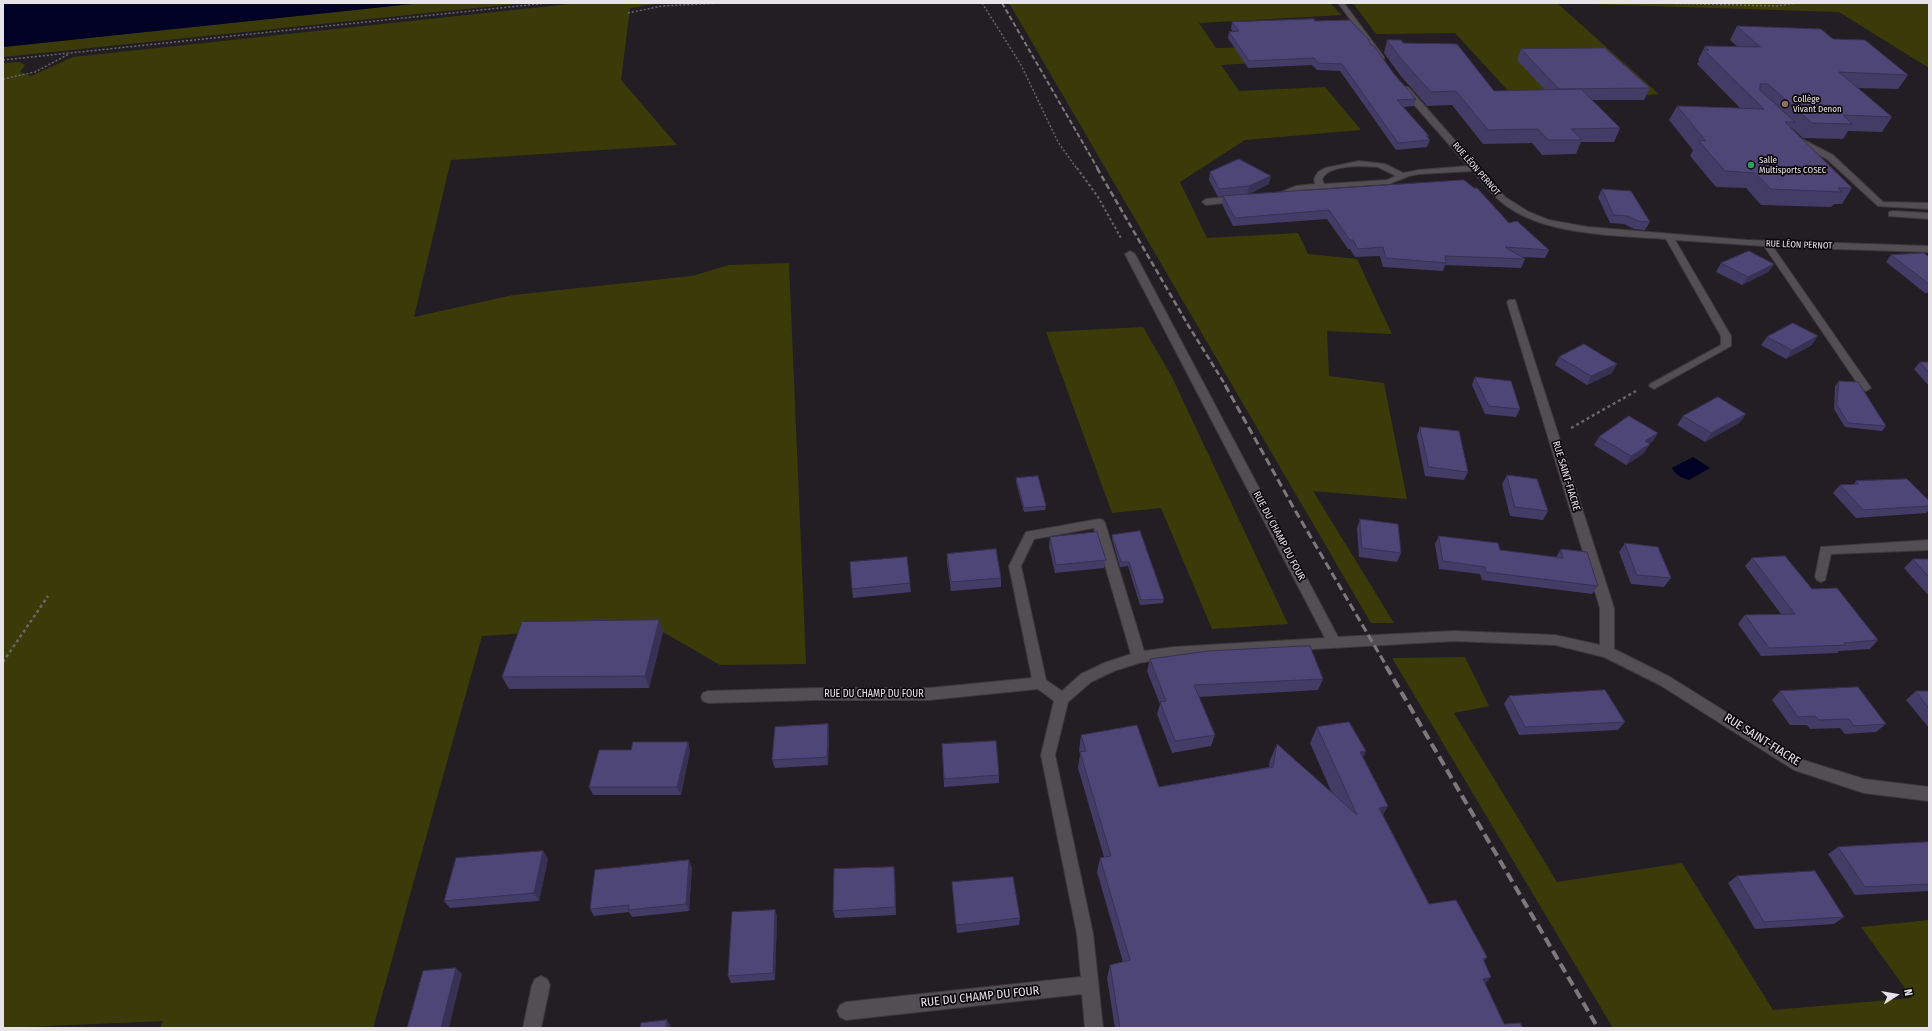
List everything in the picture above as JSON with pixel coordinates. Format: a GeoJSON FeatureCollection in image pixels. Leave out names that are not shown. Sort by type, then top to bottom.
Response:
{"type":"FeatureCollection","features":[{"type":"Feature","properties":{"kind":"street"},"geometry":{"type":"LineString","coordinates":[[1340,3],[1387,66]]}},
{"type":"Feature","properties":{"kind":"street","name":"RUE LÉON PERNOT"},"geometry":{"type":"LineString","coordinates":[[1401,84],[1502,199],[1526,214],[1547,222],[1588,230],[1669,237],[1766,243],[1929,249]]}},
{"type":"Feature","properties":{"kind":"street"},"geometry":{"type":"LineString","coordinates":[[1790,134],[1796,139],[1830,157],[1881,204],[1929,206]]}},
{"type":"Feature","properties":{"kind":"street"},"geometry":{"type":"LineString","coordinates":[[1320,186],[1317,182],[1322,173],[1343,165],[1374,164],[1386,167],[1403,176]]}},
{"type":"Feature","properties":{"kind":"street"},"geometry":{"type":"LineString","coordinates":[[1267,197],[1282,196],[1300,188],[1389,182],[1403,176],[1419,172],[1474,168]]}},
{"type":"Feature","properties":{"kind":"street"},"geometry":{"type":"LineString","coordinates":[[1206,202],[1252,198]]}},
{"type":"Feature","properties":{"kind":"street"},"geometry":{"type":"LineString","coordinates":[[1892,214],[1929,216]]}},
{"type":"Feature","properties":{"kind":"street"},"geometry":{"type":"LineString","coordinates":[[1654,386],[1726,346],[1726,336],[1669,237]]}},
{"type":"Feature","properties":{"kind":"street"},"geometry":{"type":"LineString","coordinates":[[1766,243],[1866,388]]}},
{"type":"Feature","properties":{"kind":"street"},"geometry":{"type":"LineString","coordinates":[[1911,248],[1923,258]]}},
{"type":"Feature","properties":{"kind":"street","name":"RUE DU CHAMP DU FOUR"},"geometry":{"type":"LineString","coordinates":[[1130,254],[1335,644]]}},
{"type":"Feature","properties":{"kind":"street","name":"RUE SAINT-FIACRE"},"geometry":{"type":"LineString","coordinates":[[1512,302],[1607,608],[1607,652]]}},
{"type":"Feature","properties":{"kind":"street"},"geometry":{"type":"LineString","coordinates":[[1062,699],[1040,683],[1015,566],[1030,535],[1099,523],[1139,657]]}},
{"type":"Feature","properties":{"kind":"street"},"geometry":{"type":"LineString","coordinates":[[1821,577],[1825,550],[1929,545]]}},
{"type":"Feature","properties":{"kind":"street","name":"RUE SAINT-FIACRE"},"geometry":{"type":"LineString","coordinates":[[1335,644],[1454,636],[1555,640],[1607,652],[1666,681],[1799,764],[1864,786],[1929,794]]}},
{"type":"Feature","properties":{"kind":"street"},"geometry":{"type":"LineString","coordinates":[[1094,1028],[1085,934],[1048,755],[1062,699],[1086,678],[1109,667],[1139,657],[1174,652],[1335,644]]}},
{"type":"Feature","properties":{"kind":"street","name":"RUE DU CHAMP DU FOUR"},"geometry":{"type":"LineString","coordinates":[[708,697],[818,694],[929,694],[1040,683]]}},
{"type":"Feature","properties":{"kind":"street"},"geometry":{"type":"LineString","coordinates":[[532,1028],[541,985]]}},
{"type":"Feature","properties":{"kind":"street","name":"RUE DU CHAMP DU FOUR"},"geometry":{"type":"LineString","coordinates":[[846,1011],[1089,985]]}},
{"type":"Feature","properties":{"kind":"path"},"geometry":{"type":"LineString","coordinates":[[3,60],[547,3]]}},
{"type":"Feature","properties":{"kind":"path"},"geometry":{"type":"LineString","coordinates":[[628,13],[640,8],[664,5],[721,3]]}},
{"type":"Feature","properties":{"kind":"path"},"geometry":{"type":"LineString","coordinates":[[982,3],[1021,65],[1058,142],[1098,197],[1130,254]]}},
{"type":"Feature","properties":{"kind":"path"},"geometry":{"type":"LineString","coordinates":[[1660,3],[1777,6],[1797,3]]}},
{"type":"Feature","properties":{"kind":"path"},"geometry":{"type":"LineString","coordinates":[[3,79],[35,72],[71,53]]}},
{"type":"Feature","properties":{"kind":"path"},"geometry":{"type":"LineString","coordinates":[[1552,431],[1568,429],[1642,388],[1654,386]]}},
{"type":"Feature","properties":{"kind":"path"},"geometry":{"type":"LineString","coordinates":[[3,662],[48,596]]}},
{"type":"Feature","properties":{"kind":"shaded area"},"geometry":{"type":"Polygon","coordinates":[[[421,3],[524,3],[3,57],[3,47],[421,3]]]}},
{"type":"Feature","properties":{"kind":"shaded area"},"geometry":{"type":"Polygon","coordinates":[[[579,3],[662,3],[630,8],[621,80],[677,145],[451,160],[414,317],[513,295],[692,276],[729,265],[789,263],[806,664],[720,665],[663,632],[528,633],[482,636],[373,1028],[160,1028],[163,1021],[3,1028],[3,63],[19,62],[25,65],[20,72],[31,76],[73,57],[579,3]]]}},
{"type":"Feature","properties":{"kind":"shaded area"},"geometry":{"type":"Polygon","coordinates":[[[1009,3],[1330,3],[1342,15],[1199,23],[1216,48],[1263,47],[1271,62],[1221,65],[1239,91],[1325,87],[1361,130],[1245,140],[1180,182],[1207,238],[1298,233],[1308,254],[1357,259],[1392,334],[1327,331],[1329,376],[1384,383],[1407,499],[1313,491],[1394,623],[1371,623],[1009,3]]]}},
{"type":"Feature","properties":{"kind":"shaded area"},"geometry":{"type":"Polygon","coordinates":[[[1353,3],[1557,3],[1659,94],[1626,97],[1629,100],[1513,96],[1455,33],[1376,34],[1353,3]]]}},
{"type":"Feature","properties":{"kind":"shaded area"},"geometry":{"type":"Polygon","coordinates":[[[1557,3],[1929,3],[1929,68],[1839,12],[1557,3]]]}},
{"type":"Feature","properties":{"kind":"shaded area"},"geometry":{"type":"Polygon","coordinates":[[[1143,327],[1172,377],[1288,624],[1212,629],[1161,508],[1112,513],[1046,332],[1143,327]]]}},
{"type":"Feature","properties":{"kind":"shaded area"},"geometry":{"type":"Polygon","coordinates":[[[1465,657],[1489,706],[1454,713],[1557,882],[1682,863],[1773,1010],[1912,998],[1861,927],[1929,920],[1929,1028],[1613,1028],[1392,658],[1465,657]]]}},
{"type":"Feature","properties":{"kind":"water"},"geometry":{"type":"Polygon","coordinates":[[[3,3],[421,3],[3,47],[3,3]]]}},
{"type":"Feature","properties":{"kind":"water"},"geometry":{"type":"Polygon","coordinates":[[[1693,457],[1710,468],[1689,480],[1679,476],[1672,468],[1693,457]]]}},
{"type":"Feature","properties":{"kind":"building"},"geometry":{"type":"Polygon","coordinates":[[[1314,19],[1315,21],[1350,20],[1368,39],[1371,45],[1374,46],[1394,74],[1416,99],[1397,100],[1429,136],[1426,136],[1430,140],[1398,143],[1342,64],[1318,63],[1314,58],[1249,61],[1229,32],[1239,31],[1232,22],[1314,19]]]}},
{"type":"Feature","properties":{"kind":"building"},"geometry":{"type":"Polygon","coordinates":[[[1737,26],[1821,29],[1833,39],[1865,40],[1908,75],[1839,72],[1892,117],[1843,115],[1852,124],[1812,123],[1768,84],[1760,84],[1760,90],[1795,122],[1785,122],[1852,188],[1838,188],[1842,192],[1771,189],[1755,173],[1725,171],[1698,140],[1706,141],[1677,106],[1764,109],[1704,50],[1709,50],[1705,46],[1760,47],[1737,26]]]}},
{"type":"Feature","properties":{"kind":"building"},"geometry":{"type":"Polygon","coordinates":[[[1387,40],[1401,40],[1403,43],[1457,44],[1494,91],[1581,89],[1620,128],[1571,129],[1582,140],[1548,140],[1538,129],[1488,130],[1456,91],[1431,92],[1404,62],[1387,40]]]}},
{"type":"Feature","properties":{"kind":"building"},"geometry":{"type":"Polygon","coordinates":[[[1605,48],[1650,88],[1559,89],[1521,49],[1605,48]]]}},
{"type":"Feature","properties":{"kind":"building"},"geometry":{"type":"Polygon","coordinates":[[[1239,159],[1271,176],[1249,186],[1219,189],[1210,172],[1239,159]]]}},
{"type":"Feature","properties":{"kind":"building"},"geometry":{"type":"Polygon","coordinates":[[[1464,180],[1474,188],[1477,188],[1509,223],[1517,221],[1549,250],[1505,247],[1525,259],[1445,256],[1446,263],[1386,258],[1383,247],[1358,249],[1353,240],[1350,240],[1329,210],[1235,218],[1223,196],[1464,180]]]}},
{"type":"Feature","properties":{"kind":"building"},"geometry":{"type":"Polygon","coordinates":[[[1602,189],[1631,191],[1650,222],[1638,221],[1628,216],[1614,215],[1602,189]]]}},
{"type":"Feature","properties":{"kind":"building"},"geometry":{"type":"Polygon","coordinates":[[[1749,251],[1774,264],[1748,277],[1721,263],[1749,251]]]}},
{"type":"Feature","properties":{"kind":"building"},"geometry":{"type":"Polygon","coordinates":[[[1924,253],[1929,257],[1929,284],[1891,255],[1924,253]]]}},
{"type":"Feature","properties":{"kind":"building"},"geometry":{"type":"Polygon","coordinates":[[[1793,323],[1818,336],[1792,350],[1767,337],[1793,323]]]}},
{"type":"Feature","properties":{"kind":"building"},"geometry":{"type":"Polygon","coordinates":[[[1584,344],[1617,364],[1591,376],[1559,357],[1584,344]]]}},
{"type":"Feature","properties":{"kind":"building"},"geometry":{"type":"Polygon","coordinates":[[[1920,362],[1929,362],[1929,372],[1920,362]]]}},
{"type":"Feature","properties":{"kind":"building"},"geometry":{"type":"Polygon","coordinates":[[[1475,377],[1511,381],[1520,409],[1489,406],[1475,377]]]}},
{"type":"Feature","properties":{"kind":"building"},"geometry":{"type":"Polygon","coordinates":[[[1839,381],[1858,382],[1886,426],[1848,423],[1837,405],[1839,381]]]}},
{"type":"Feature","properties":{"kind":"building"},"geometry":{"type":"Polygon","coordinates":[[[1718,397],[1746,414],[1711,433],[1683,416],[1718,397]]]}},
{"type":"Feature","properties":{"kind":"building"},"geometry":{"type":"Polygon","coordinates":[[[1629,416],[1658,433],[1645,441],[1650,444],[1631,456],[1599,437],[1629,416]]]}},
{"type":"Feature","properties":{"kind":"building"},"geometry":{"type":"Polygon","coordinates":[[[1420,427],[1459,431],[1468,472],[1429,467],[1420,427]]]}},
{"type":"Feature","properties":{"kind":"building"},"geometry":{"type":"Polygon","coordinates":[[[1507,475],[1537,479],[1548,511],[1515,507],[1507,475]]]}},
{"type":"Feature","properties":{"kind":"building"},"geometry":{"type":"Polygon","coordinates":[[[1038,476],[1046,506],[1024,508],[1016,478],[1038,476]]]}},
{"type":"Feature","properties":{"kind":"building"},"geometry":{"type":"Polygon","coordinates":[[[1907,479],[1929,501],[1929,506],[1863,510],[1840,485],[1859,484],[1856,481],[1907,479]]]}},
{"type":"Feature","properties":{"kind":"building"},"geometry":{"type":"Polygon","coordinates":[[[1360,519],[1398,524],[1401,553],[1362,548],[1360,519]]]}},
{"type":"Feature","properties":{"kind":"building"},"geometry":{"type":"Polygon","coordinates":[[[1140,531],[1164,599],[1141,600],[1129,562],[1121,562],[1112,535],[1140,531]]]}},
{"type":"Feature","properties":{"kind":"building"},"geometry":{"type":"Polygon","coordinates":[[[1097,532],[1106,560],[1056,565],[1050,537],[1097,532]]]}},
{"type":"Feature","properties":{"kind":"building"},"geometry":{"type":"Polygon","coordinates":[[[1439,536],[1498,543],[1500,550],[1563,558],[1561,549],[1587,552],[1598,586],[1486,572],[1485,567],[1443,561],[1439,536]]]}},
{"type":"Feature","properties":{"kind":"building"},"geometry":{"type":"Polygon","coordinates":[[[1625,543],[1658,547],[1671,578],[1637,575],[1625,543]]]}},
{"type":"Feature","properties":{"kind":"building"},"geometry":{"type":"Polygon","coordinates":[[[996,549],[1001,578],[951,582],[947,554],[996,549]]]}},
{"type":"Feature","properties":{"kind":"building"},"geometry":{"type":"Polygon","coordinates":[[[1785,556],[1812,589],[1837,588],[1878,640],[1844,643],[1846,645],[1769,648],[1745,615],[1795,614],[1752,558],[1785,556]]]}},
{"type":"Feature","properties":{"kind":"building"},"geometry":{"type":"Polygon","coordinates":[[[907,557],[910,583],[852,589],[850,562],[907,557]]]}},
{"type":"Feature","properties":{"kind":"building"},"geometry":{"type":"Polygon","coordinates":[[[1913,559],[1929,559],[1929,577],[1913,559]]]}},
{"type":"Feature","properties":{"kind":"building"},"geometry":{"type":"Polygon","coordinates":[[[659,620],[645,676],[502,677],[522,622],[659,620]]]}},
{"type":"Feature","properties":{"kind":"building"},"geometry":{"type":"Polygon","coordinates":[[[1310,646],[1323,679],[1194,685],[1215,735],[1175,741],[1160,702],[1166,701],[1150,659],[1208,651],[1310,646]]]}},
{"type":"Feature","properties":{"kind":"building"},"geometry":{"type":"Polygon","coordinates":[[[1858,687],[1886,724],[1854,726],[1849,719],[1819,720],[1815,716],[1798,717],[1780,691],[1858,687]]]}},
{"type":"Feature","properties":{"kind":"building"},"geometry":{"type":"Polygon","coordinates":[[[1605,690],[1625,722],[1525,727],[1509,696],[1605,690]]]}},
{"type":"Feature","properties":{"kind":"building"},"geometry":{"type":"Polygon","coordinates":[[[1916,691],[1929,691],[1929,708],[1916,691]]]}},
{"type":"Feature","properties":{"kind":"building"},"geometry":{"type":"Polygon","coordinates":[[[1349,722],[1366,751],[1360,752],[1388,806],[1379,808],[1429,904],[1456,900],[1487,957],[1483,959],[1491,977],[1483,979],[1504,1024],[1520,1023],[1523,1028],[1120,1028],[1110,965],[1130,960],[1100,858],[1111,856],[1080,752],[1086,751],[1081,735],[1137,725],[1159,787],[1273,767],[1277,744],[1357,815],[1317,727],[1349,722]]]}},
{"type":"Feature","properties":{"kind":"building"},"geometry":{"type":"Polygon","coordinates":[[[828,724],[827,757],[772,760],[775,727],[828,724]]]}},
{"type":"Feature","properties":{"kind":"building"},"geometry":{"type":"Polygon","coordinates":[[[996,741],[999,775],[944,779],[942,744],[996,741]]]}},
{"type":"Feature","properties":{"kind":"building"},"geometry":{"type":"Polygon","coordinates":[[[633,742],[688,742],[677,787],[589,787],[599,750],[631,750],[633,742]]]}},
{"type":"Feature","properties":{"kind":"building"},"geometry":{"type":"Polygon","coordinates":[[[1929,842],[1929,884],[1865,887],[1838,847],[1929,842]]]}},
{"type":"Feature","properties":{"kind":"building"},"geometry":{"type":"Polygon","coordinates":[[[543,851],[534,893],[444,901],[456,858],[543,851]]]}},
{"type":"Feature","properties":{"kind":"building"},"geometry":{"type":"Polygon","coordinates":[[[689,860],[686,904],[628,910],[629,905],[590,909],[595,870],[689,860]]]}},
{"type":"Feature","properties":{"kind":"building"},"geometry":{"type":"Polygon","coordinates":[[[894,867],[895,907],[833,911],[834,869],[894,867]]]}},
{"type":"Feature","properties":{"kind":"building"},"geometry":{"type":"Polygon","coordinates":[[[1815,871],[1844,917],[1764,922],[1737,876],[1815,871]]]}},
{"type":"Feature","properties":{"kind":"building"},"geometry":{"type":"Polygon","coordinates":[[[1013,877],[1020,918],[956,925],[952,882],[1013,877]]]}},
{"type":"Feature","properties":{"kind":"building"},"geometry":{"type":"Polygon","coordinates":[[[775,910],[773,973],[728,976],[732,912],[775,910]]]}},
{"type":"Feature","properties":{"kind":"building"},"geometry":{"type":"Polygon","coordinates":[[[456,968],[441,1028],[407,1028],[423,971],[456,968]]]}},
{"type":"Feature","properties":{"kind":"building"},"geometry":{"type":"Polygon","coordinates":[[[667,1020],[666,1028],[640,1028],[641,1023],[667,1020]]]}},
{"type":"Feature","properties":{"kind":"railway"},"geometry":{"type":"LineString","coordinates":[[1002,3],[1098,169]]}},
{"type":"Feature","properties":{"kind":"railway"},"geometry":{"type":"LineString","coordinates":[[1097,168],[1188,325],[1226,386]]}},
{"type":"Feature","properties":{"kind":"railway"},"geometry":{"type":"LineString","coordinates":[[1225,385],[1292,505],[1387,667]]}},
{"type":"Feature","properties":{"kind":"railway"},"geometry":{"type":"LineString","coordinates":[[1386,666],[1598,1028]]}},
{"type":"Feature","properties":{"kind":"place","name":"Collège Vivant Denon"},"geometry":{"type":"Point","coordinates":[1785,104]}},
{"type":"Feature","properties":{"kind":"place","name":"Salle Multisports COSEC"},"geometry":{"type":"Point","coordinates":[1751,165]}}]}
